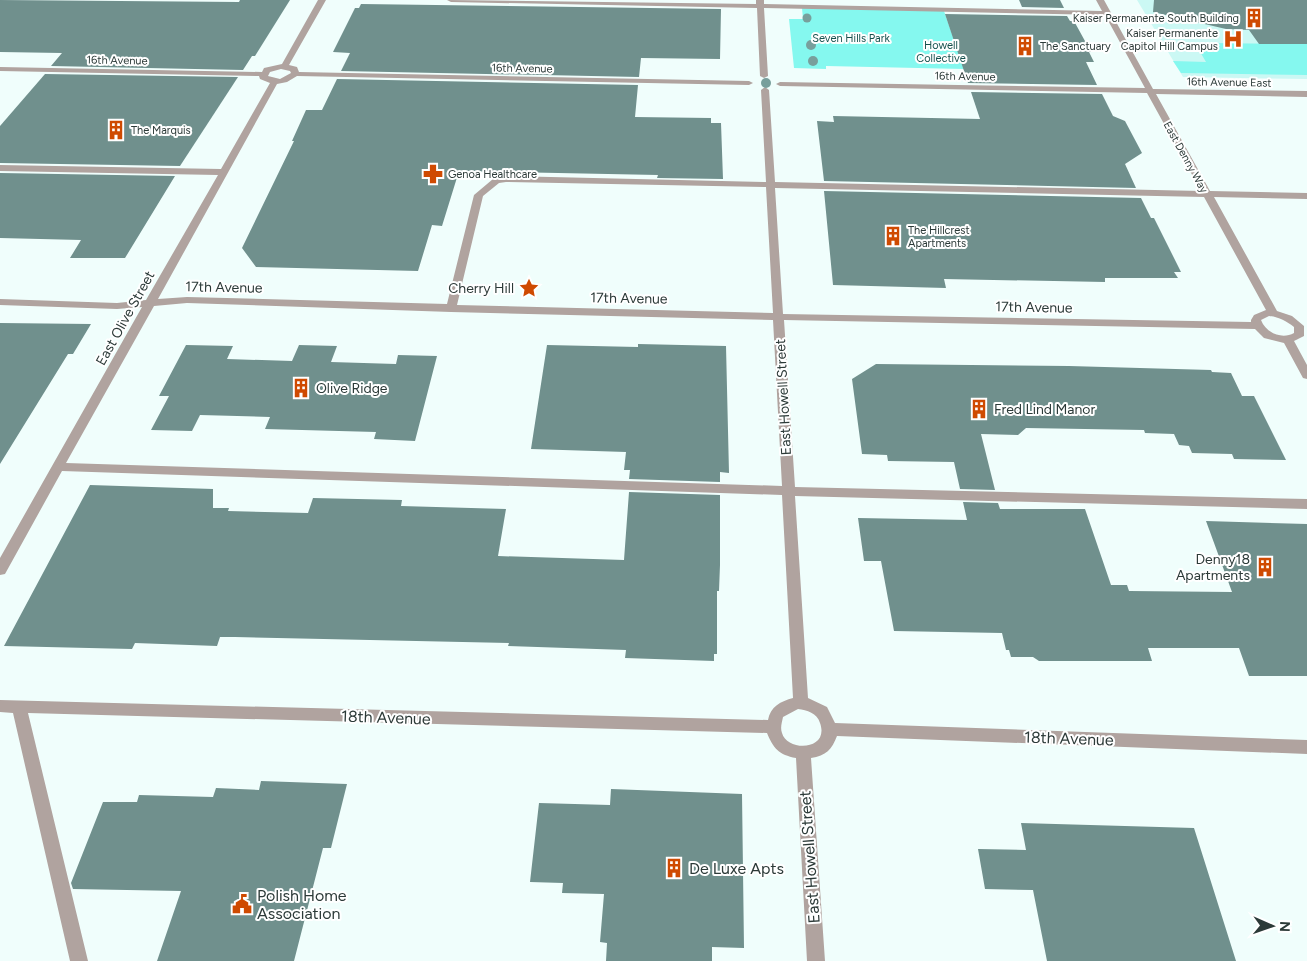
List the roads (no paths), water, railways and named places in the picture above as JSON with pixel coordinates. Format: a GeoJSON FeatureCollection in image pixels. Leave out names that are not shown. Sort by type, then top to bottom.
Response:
{"type":"FeatureCollection","features":[{"type":"Feature","properties":{"kind":"street"},"geometry":{"type":"LineString","coordinates":[[284,66],[322,0]]}},
{"type":"Feature","properties":{"kind":"street"},"geometry":{"type":"LineString","coordinates":[[452,0],[760,3],[1107,13]]}},
{"type":"Feature","properties":{"kind":"street","name":"East Denny Way"},"geometry":{"type":"LineString","coordinates":[[1100,0],[1273,313]]}},
{"type":"Feature","properties":{"kind":"street"},"geometry":{"type":"LineString","coordinates":[[760,3],[764,76]]}},
{"type":"Feature","properties":{"kind":"street"},"geometry":{"type":"LineString","coordinates":[[284,66],[294,69],[295,74],[285,80],[265,79],[263,74],[271,68],[284,66]]}},
{"type":"Feature","properties":{"kind":"street","name":"16th Avenue"},"geometry":{"type":"LineString","coordinates":[[0,69],[263,74]]}},
{"type":"Feature","properties":{"kind":"street","name":"16th Avenue"},"geometry":{"type":"LineString","coordinates":[[295,74],[749,83]]}},
{"type":"Feature","properties":{"kind":"street"},"geometry":{"type":"LineString","coordinates":[[764,76],[775,78],[780,84],[777,88],[765,90],[753,88],[749,83],[754,77],[764,76]]}},
{"type":"Feature","properties":{"kind":"street","name":"East Olive Street"},"geometry":{"type":"LineString","coordinates":[[0,570],[275,81]]}},
{"type":"Feature","properties":{"kind":"street","name":"16th Avenue"},"geometry":{"type":"LineString","coordinates":[[780,84],[1150,91]]}},
{"type":"Feature","properties":{"kind":"street","name":"East Howell Street"},"geometry":{"type":"LineString","coordinates":[[765,90],[801,703]]}},
{"type":"Feature","properties":{"kind":"street","name":"16th Avenue East"},"geometry":{"type":"LineString","coordinates":[[1150,91],[1307,94]]}},
{"type":"Feature","properties":{"kind":"street"},"geometry":{"type":"LineString","coordinates":[[0,168],[225,172]]}},
{"type":"Feature","properties":{"kind":"street"},"geometry":{"type":"LineString","coordinates":[[451,309],[479,195],[496,181],[506,179],[1307,196]]}},
{"type":"Feature","properties":{"kind":"street","name":"17th Avenue"},"geometry":{"type":"LineString","coordinates":[[0,302],[117,306],[187,300],[778,317],[1258,326]]}},
{"type":"Feature","properties":{"kind":"street"},"geometry":{"type":"LineString","coordinates":[[1273,313],[1303,326],[1297,337],[1287,339],[1269,335],[1258,326],[1256,320],[1258,317],[1273,313]]}},
{"type":"Feature","properties":{"kind":"street"},"geometry":{"type":"LineString","coordinates":[[1287,339],[1307,375]]}},
{"type":"Feature","properties":{"kind":"street"},"geometry":{"type":"LineString","coordinates":[[59,467],[789,491],[1307,504]]}},
{"type":"Feature","properties":{"kind":"street"},"geometry":{"type":"LineString","coordinates":[[801,703],[816,707],[823,713],[828,720],[830,729],[829,738],[825,745],[818,751],[802,754],[788,750],[780,744],[772,727],[776,714],[781,708],[801,703]]}},
{"type":"Feature","properties":{"kind":"street","name":"18th Avenue"},"geometry":{"type":"LineString","coordinates":[[0,706],[772,727]]}},
{"type":"Feature","properties":{"kind":"street"},"geometry":{"type":"LineString","coordinates":[[19,707],[79,961]]}},
{"type":"Feature","properties":{"kind":"street","name":"18th Avenue"},"geometry":{"type":"LineString","coordinates":[[830,729],[1307,747]]}},
{"type":"Feature","properties":{"kind":"street","name":"East Howell Street"},"geometry":{"type":"LineString","coordinates":[[802,754],[816,961]]}},
{"type":"Feature","properties":{"kind":"place","name":"Kaiser Permanente South Building"},"geometry":{"type":"Point","coordinates":[1254,18]}},
{"type":"Feature","properties":{"kind":"place","name":"Kaiser Permanente Capitol Hill Campus"},"geometry":{"type":"Point","coordinates":[1233,39]}},
{"type":"Feature","properties":{"kind":"place","name":"The Sanctuary"},"geometry":{"type":"Point","coordinates":[1025,46]}},
{"type":"Feature","properties":{"kind":"place","name":"The Marquis"},"geometry":{"type":"Point","coordinates":[116,130]}},
{"type":"Feature","properties":{"kind":"place","name":"Genoa Healthcare"},"geometry":{"type":"Point","coordinates":[433,174]}},
{"type":"Feature","properties":{"kind":"place","name":"The Hillcrest Apartments"},"geometry":{"type":"Point","coordinates":[893,236]}},
{"type":"Feature","properties":{"kind":"place","name":"Cherry Hill"},"geometry":{"type":"Point","coordinates":[529,288]}},
{"type":"Feature","properties":{"kind":"place","name":"Olive Ridge"},"geometry":{"type":"Point","coordinates":[301,388]}},
{"type":"Feature","properties":{"kind":"place","name":"Fred Lind Manor"},"geometry":{"type":"Point","coordinates":[979,409]}},
{"type":"Feature","properties":{"kind":"place","name":"Denny18 Apartments"},"geometry":{"type":"Point","coordinates":[1265,567]}},
{"type":"Feature","properties":{"kind":"place","name":"De Luxe Apts"},"geometry":{"type":"Point","coordinates":[674,868]}},
{"type":"Feature","properties":{"kind":"place","name":"Polish Home Association"},"geometry":{"type":"Point","coordinates":[242,904]}},
{"type":"Feature","properties":{"kind":"park label","name":"Seven Hills Park"},"geometry":{"type":"Point","coordinates":[851,38]}},
{"type":"Feature","properties":{"kind":"park label","name":"Howell Collective"},"geometry":{"type":"Point","coordinates":[941,51]}}]}
